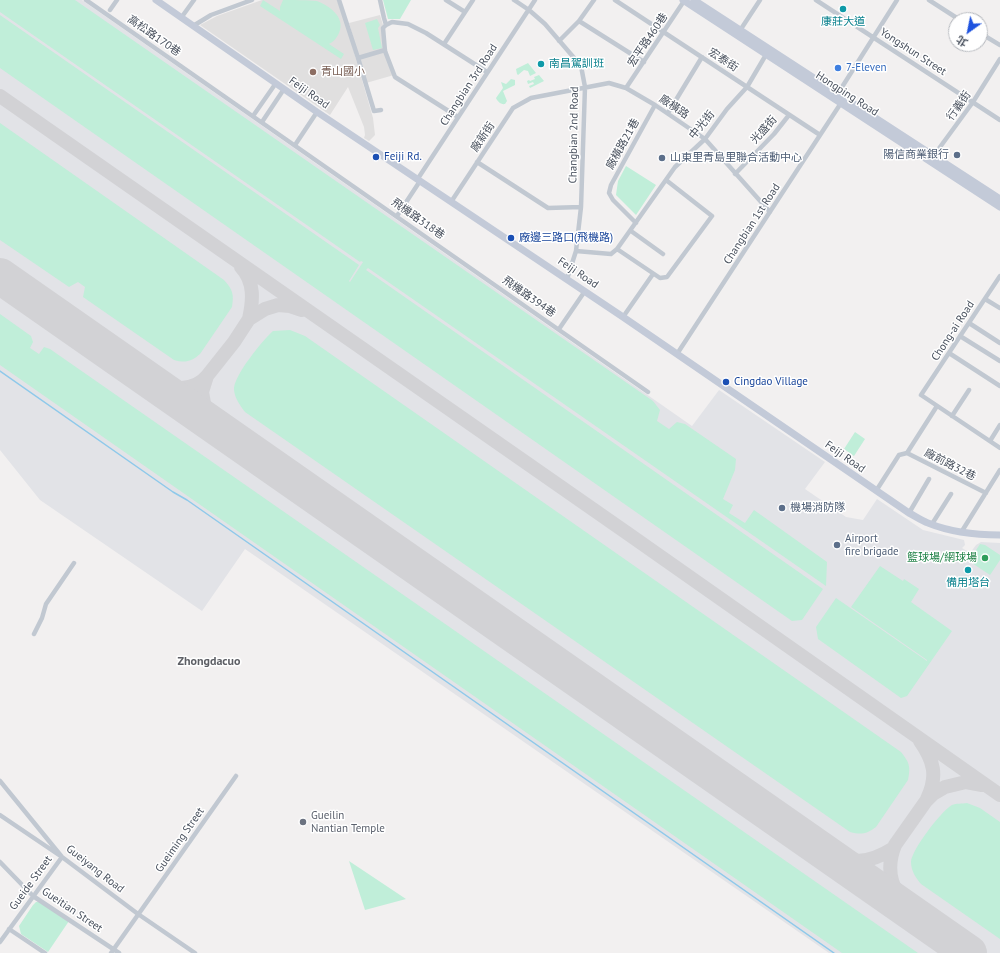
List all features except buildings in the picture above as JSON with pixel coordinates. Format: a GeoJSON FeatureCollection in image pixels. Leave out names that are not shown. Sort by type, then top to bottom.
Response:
{"type":"FeatureCollection","features":[{"type":"Feature","properties":{"kind":"street","name":"高松路170巷"},"geometry":{"type":"LineString","coordinates":[[86,0],[262,122]]}},
{"type":"Feature","properties":{"kind":"street"},"geometry":{"type":"LineString","coordinates":[[110,10],[117,0]]}},
{"type":"Feature","properties":{"kind":"street","name":"Feiji Road"},"geometry":{"type":"LineString","coordinates":[[156,0],[317,112],[585,291],[909,513],[932,524],[982,535],[1000,535]]}},
{"type":"Feature","properties":{"kind":"street"},"geometry":{"type":"LineString","coordinates":[[181,18],[194,0]]}},
{"type":"Feature","properties":{"kind":"street"},"geometry":{"type":"LineString","coordinates":[[193,26],[211,15],[252,0]]}},
{"type":"Feature","properties":{"kind":"street"},"geometry":{"type":"LineString","coordinates":[[339,0],[374,111],[381,110]]}},
{"type":"Feature","properties":{"kind":"street"},"geometry":{"type":"LineString","coordinates":[[380,0],[386,25]]}},
{"type":"Feature","properties":{"kind":"street"},"geometry":{"type":"LineString","coordinates":[[446,0],[465,12]]}},
{"type":"Feature","properties":{"kind":"street"},"geometry":{"type":"LineString","coordinates":[[444,44],[473,0]]}},
{"type":"Feature","properties":{"kind":"street","name":"Changbian 2nd Road"},"geometry":{"type":"LineString","coordinates":[[514,0],[529,10],[545,24],[581,66],[585,87],[581,207],[576,251],[567,279]]}},
{"type":"Feature","properties":{"kind":"street","name":"Changbian 3rd Road"},"geometry":{"type":"LineString","coordinates":[[397,216],[458,117],[535,0]]}},
{"type":"Feature","properties":{"kind":"street"},"geometry":{"type":"LineString","coordinates":[[559,41],[578,21],[594,0]]}},
{"type":"Feature","properties":{"kind":"street","name":"宏泰街"},"geometry":{"type":"LineString","coordinates":[[616,0],[820,135]]}},
{"type":"Feature","properties":{"kind":"street","name":"Hongping Road"},"geometry":{"type":"LineString","coordinates":[[694,0],[838,99],[932,159],[1000,199]]}},
{"type":"Feature","properties":{"kind":"street"},"geometry":{"type":"LineString","coordinates":[[739,32],[760,0]]}},
{"type":"Feature","properties":{"kind":"street","name":"Yongshun Street"},"geometry":{"type":"LineString","coordinates":[[816,0],[1000,120]]}},
{"type":"Feature","properties":{"kind":"street","name":"Changbian 1st Road"},"geometry":{"type":"LineString","coordinates":[[677,354],[820,135],[838,99],[897,0]]}},
{"type":"Feature","properties":{"kind":"street"},"geometry":{"type":"LineString","coordinates":[[929,0],[948,12]]}},
{"type":"Feature","properties":{"kind":"street","name":"宏平路460巷"},"geometry":{"type":"LineString","coordinates":[[626,88],[683,1]]}},
{"type":"Feature","properties":{"kind":"street","name":"Hongping Road"},"geometry":{"type":"LineString","coordinates":[[683,1],[739,32]]}},
{"type":"Feature","properties":{"kind":"street"},"geometry":{"type":"LineString","coordinates":[[578,21],[644,62]]}},
{"type":"Feature","properties":{"kind":"street"},"geometry":{"type":"LineString","coordinates":[[458,117],[395,77],[385,50],[383,28],[392,22],[408,24],[426,33],[487,72]]}},
{"type":"Feature","properties":{"kind":"street"},"geometry":{"type":"LineString","coordinates":[[988,38],[1000,46]]}},
{"type":"Feature","properties":{"kind":"street"},"geometry":{"type":"LineString","coordinates":[[358,58],[385,50]]}},
{"type":"Feature","properties":{"kind":"street","name":"中光街"},"geometry":{"type":"LineString","coordinates":[[617,249],[676,167],[705,139],[727,109],[747,87],[768,52]]}},
{"type":"Feature","properties":{"kind":"street"},"geometry":{"type":"LineString","coordinates":[[668,113],[702,57]]}},
{"type":"Feature","properties":{"kind":"street","name":"行義街"},"geometry":{"type":"LineString","coordinates":[[932,159],[973,102],[1000,59]]}},
{"type":"Feature","properties":{"kind":"street"},"geometry":{"type":"LineString","coordinates":[[253,116],[276,83]]}},
{"type":"Feature","properties":{"kind":"street","name":"廠橫路"},"geometry":{"type":"LineString","coordinates":[[585,87],[609,83],[626,88],[668,113],[705,139],[770,212]]}},
{"type":"Feature","properties":{"kind":"street","name":"廠新街"},"geometry":{"type":"LineString","coordinates":[[581,207],[548,208],[477,162],[513,108],[530,98],[585,87]]}},
{"type":"Feature","properties":{"kind":"street"},"geometry":{"type":"LineString","coordinates":[[262,122],[284,89]]}},
{"type":"Feature","properties":{"kind":"street","name":"Hongping Road"},"geometry":{"type":"LineString","coordinates":[[838,99],[932,159],[1000,207]]}},
{"type":"Feature","properties":{"kind":"street","name":"廠橫路21巷"},"geometry":{"type":"LineString","coordinates":[[636,223],[613,200],[609,193],[611,185],[655,105]]}},
{"type":"Feature","properties":{"kind":"street"},"geometry":{"type":"LineString","coordinates":[[295,145],[317,112]]}},
{"type":"Feature","properties":{"kind":"street","name":"光盛街"},"geometry":{"type":"LineString","coordinates":[[735,174],[774,134],[789,115]]}},
{"type":"Feature","properties":{"kind":"street","name":"飛機路318巷"},"geometry":{"type":"LineString","coordinates":[[262,122],[489,280]]}},
{"type":"Feature","properties":{"kind":"street"},"geometry":{"type":"LineString","coordinates":[[450,202],[477,162]]}},
{"type":"Feature","properties":{"kind":"street"},"geometry":{"type":"LineString","coordinates":[[576,251],[611,254],[617,249],[660,278],[664,278],[670,274],[712,216],[666,180]]}},
{"type":"Feature","properties":{"kind":"street"},"geometry":{"type":"LineString","coordinates":[[630,231],[663,254]]}},
{"type":"Feature","properties":{"kind":"street"},"geometry":{"type":"LineString","coordinates":[[623,317],[653,274]]}},
{"type":"Feature","properties":{"kind":"street","name":"Chong-ai Road"},"geometry":{"type":"LineString","coordinates":[[937,406],[921,395],[1000,276]]}},
{"type":"Feature","properties":{"kind":"street","name":"飛機路394巷"},"geometry":{"type":"LineString","coordinates":[[489,280],[648,392]]}},
{"type":"Feature","properties":{"kind":"street"},"geometry":{"type":"LineString","coordinates":[[560,329],[585,291]]}},
{"type":"Feature","properties":{"kind":"street"},"geometry":{"type":"LineString","coordinates":[[985,299],[1000,308]]}},
{"type":"Feature","properties":{"kind":"street"},"geometry":{"type":"LineString","coordinates":[[969,323],[1000,343]]}},
{"type":"Feature","properties":{"kind":"street"},"geometry":{"type":"LineString","coordinates":[[960,336],[1000,361]]}},
{"type":"Feature","properties":{"kind":"street"},"geometry":{"type":"LineString","coordinates":[[949,353],[1000,386]]}},
{"type":"Feature","properties":{"kind":"street"},"geometry":{"type":"LineString","coordinates":[[952,416],[969,390]]}},
{"type":"Feature","properties":{"kind":"street"},"geometry":{"type":"LineString","coordinates":[[876,491],[899,455],[907,453],[937,406],[1000,448]]}},
{"type":"Feature","properties":{"kind":"street"},"geometry":{"type":"LineString","coordinates":[[990,441],[1000,425]]}},
{"type":"Feature","properties":{"kind":"street","name":"廠前路32巷"},"geometry":{"type":"LineString","coordinates":[[907,453],[986,493]]}},
{"type":"Feature","properties":{"kind":"street"},"geometry":{"type":"LineString","coordinates":[[962,531],[1000,470]]}},
{"type":"Feature","properties":{"kind":"street"},"geometry":{"type":"LineString","coordinates":[[909,513],[929,479]]}},
{"type":"Feature","properties":{"kind":"street"},"geometry":{"type":"LineString","coordinates":[[932,524],[951,494]]}},
{"type":"Feature","properties":{"kind":"street"},"geometry":{"type":"LineString","coordinates":[[34,634],[42,618],[46,604],[74,563]]}},
{"type":"Feature","properties":{"kind":"street","name":"Gueiming Street"},"geometry":{"type":"LineString","coordinates":[[112,951],[236,776]]}},
{"type":"Feature","properties":{"kind":"street","name":"Gueiyang Road"},"geometry":{"type":"LineString","coordinates":[[0,781],[62,857],[138,914],[195,953]]}},
{"type":"Feature","properties":{"kind":"street","name":"Gueide Street"},"geometry":{"type":"LineString","coordinates":[[0,815],[62,857],[0,942]]}},
{"type":"Feature","properties":{"kind":"street","name":"Gueitian Street"},"geometry":{"type":"LineString","coordinates":[[0,862],[34,896],[112,951],[119,953]]}},
{"type":"Feature","properties":{"kind":"street"},"geometry":{"type":"LineString","coordinates":[[9,929],[45,953]]}},
{"type":"Feature","properties":{"kind":"shaded area"},"geometry":{"type":"Polygon","coordinates":[[[0,0],[82,0],[692,426],[719,390],[825,462],[805,489],[846,517],[863,520],[877,499],[923,530],[964,540],[965,545],[962,548],[970,553],[976,545],[981,542],[1000,543],[1000,953],[829,953],[245,549],[202,611],[40,500],[0,450],[0,0]]]}},
{"type":"Feature","properties":{"kind":"shaded area","name":"青山國小"},"geometry":{"type":"Polygon","coordinates":[[[262,0],[337,0],[348,31],[373,118],[375,135],[369,141],[364,138],[364,127],[348,87],[330,115],[200,25],[217,16],[262,0]]]}},
{"type":"Feature","properties":{"kind":"shaded area"},"geometry":{"type":"Polygon","coordinates":[[[380,15],[383,25],[381,29],[394,75],[366,83],[349,23],[380,15]]]}},
{"type":"Feature","properties":{"kind":"green space"},"geometry":{"type":"Polygon","coordinates":[[[0,0],[75,0],[653,401],[660,410],[657,421],[669,429],[677,422],[685,424],[736,459],[735,470],[723,499],[733,505],[729,513],[745,523],[754,510],[827,562],[826,586],[368,268],[366,270],[823,589],[802,620],[792,621],[0,68],[0,15],[359,265],[349,281],[350,282],[363,262],[360,262],[0,12],[0,0]]]}},
{"type":"Feature","properties":{"kind":"green space"},"geometry":{"type":"Polygon","coordinates":[[[263,0],[280,11],[283,0],[317,1],[332,9],[339,18],[341,28],[337,37],[329,44],[344,54],[341,59],[260,6],[263,0]]]}},
{"type":"Feature","properties":{"kind":"green space"},"geometry":{"type":"Polygon","coordinates":[[[383,0],[411,0],[400,19],[388,19],[383,0]]]}},
{"type":"Feature","properties":{"kind":"green space"},"geometry":{"type":"Polygon","coordinates":[[[377,19],[380,25],[378,28],[382,48],[373,50],[365,23],[377,19]]]}},
{"type":"Feature","properties":{"kind":"green space"},"geometry":{"type":"Polygon","coordinates":[[[528,63],[536,73],[530,76],[528,71],[524,70],[518,75],[516,69],[528,63]]]}},
{"type":"Feature","properties":{"kind":"green space"},"geometry":{"type":"Polygon","coordinates":[[[539,75],[544,81],[530,88],[529,86],[534,84],[533,82],[528,84],[527,81],[535,79],[534,77],[539,75]]]}},
{"type":"Feature","properties":{"kind":"green space"},"geometry":{"type":"Polygon","coordinates":[[[511,79],[515,80],[515,85],[503,91],[507,101],[505,104],[502,104],[496,98],[503,88],[501,82],[506,84],[511,79]]]}},
{"type":"Feature","properties":{"kind":"green space"},"geometry":{"type":"Polygon","coordinates":[[[0,123],[224,280],[232,292],[232,307],[200,354],[194,359],[188,361],[174,360],[83,297],[85,287],[78,282],[69,287],[0,240],[0,123]]]}},
{"type":"Feature","properties":{"kind":"green space"},"geometry":{"type":"Polygon","coordinates":[[[626,166],[656,185],[636,215],[616,195],[618,181],[626,166]]]}},
{"type":"Feature","properties":{"kind":"green space"},"geometry":{"type":"Polygon","coordinates":[[[0,314],[31,336],[33,342],[30,348],[39,354],[44,347],[50,349],[918,953],[842,953],[0,365],[0,314]]]}},
{"type":"Feature","properties":{"kind":"green space"},"geometry":{"type":"Polygon","coordinates":[[[290,330],[305,336],[901,752],[909,764],[908,780],[876,827],[864,833],[850,832],[245,412],[235,396],[234,390],[238,376],[256,350],[273,331],[290,330]]]}},
{"type":"Feature","properties":{"kind":"green space"},"geometry":{"type":"Polygon","coordinates":[[[855,432],[865,439],[854,456],[844,449],[855,432]]]}},
{"type":"Feature","properties":{"kind":"green space","name":"籃球場/網球場"},"geometry":{"type":"Polygon","coordinates":[[[980,544],[985,545],[1000,555],[1000,560],[990,575],[969,561],[980,544]]]}},
{"type":"Feature","properties":{"kind":"green space"},"geometry":{"type":"Polygon","coordinates":[[[880,566],[903,581],[904,579],[919,589],[911,602],[952,631],[907,696],[901,698],[818,639],[816,627],[836,598],[927,661],[851,607],[880,566]]]}},
{"type":"Feature","properties":{"kind":"green space"},"geometry":{"type":"Polygon","coordinates":[[[967,803],[980,808],[1000,822],[1000,939],[921,884],[912,868],[912,857],[934,823],[952,805],[967,803]]]}},
{"type":"Feature","properties":{"kind":"green space"},"geometry":{"type":"Polygon","coordinates":[[[349,861],[406,899],[365,910],[349,861]]]}},
{"type":"Feature","properties":{"kind":"green space"},"geometry":{"type":"Polygon","coordinates":[[[36,902],[39,902],[69,921],[48,952],[21,934],[19,926],[36,902]]]}},
{"type":"Feature","properties":{"kind":"waterway"},"geometry":{"type":"LineString","coordinates":[[0,371],[173,492],[187,500],[834,953]]}},
{"type":"Feature","properties":{"kind":"taxiway"},"geometry":{"type":"LineString","coordinates":[[0,96],[1000,795]]}},
{"type":"Feature","properties":{"kind":"taxiway"},"geometry":{"type":"LineString","coordinates":[[241,267],[246,273],[251,285],[252,299],[249,319]]}},
{"type":"Feature","properties":{"kind":"taxiway"},"geometry":{"type":"LineString","coordinates":[[210,424],[205,409],[202,392],[207,376],[234,342],[249,319],[265,309],[278,305],[290,306],[302,310]]}},
{"type":"Feature","properties":{"kind":"taxiway"},"geometry":{"type":"LineString","coordinates":[[153,384],[174,388],[189,387],[196,385],[207,376]]}},
{"type":"Feature","properties":{"kind":"taxiway"},"geometry":{"type":"LineString","coordinates":[[920,741],[929,755],[933,769],[933,783],[927,799]]}},
{"type":"Feature","properties":{"kind":"taxiway"},"geometry":{"type":"LineString","coordinates":[[911,912],[899,897],[890,873],[890,864],[895,845],[926,801],[933,794],[945,787],[966,782],[982,785]]}},
{"type":"Feature","properties":{"kind":"taxiway"},"geometry":{"type":"LineString","coordinates":[[823,851],[843,858],[859,861],[876,857],[894,848]]}},
{"type":"Feature","properties":{"kind":"runway"},"geometry":{"type":"LineString","coordinates":[[0,276],[969,953]]}},
{"type":"Feature","properties":{"kind":"place","name":"康莊大道"},"geometry":{"type":"Point","coordinates":[843,9]}},
{"type":"Feature","properties":{"kind":"place","name":"南昌駕訓班"},"geometry":{"type":"Point","coordinates":[541,64]}},
{"type":"Feature","properties":{"kind":"place","name":"7-Eleven"},"geometry":{"type":"Point","coordinates":[838,68]}},
{"type":"Feature","properties":{"kind":"place","name":"青山國小"},"geometry":{"type":"Point","coordinates":[313,72]}},
{"type":"Feature","properties":{"kind":"place","name":"陽信商業銀行"},"geometry":{"type":"Point","coordinates":[957,155]}},
{"type":"Feature","properties":{"kind":"place","name":"Feiji Rd."},"geometry":{"type":"Point","coordinates":[376,157]}},
{"type":"Feature","properties":{"kind":"place","name":"山東里青島里聯合活動中心"},"geometry":{"type":"Point","coordinates":[662,158]}},
{"type":"Feature","properties":{"kind":"place","name":"廠邊三路口(飛機路)"},"geometry":{"type":"Point","coordinates":[511,238]}},
{"type":"Feature","properties":{"kind":"place","name":"Cingdao Village"},"geometry":{"type":"Point","coordinates":[726,382]}},
{"type":"Feature","properties":{"kind":"place","name":"機場消防隊"},"geometry":{"type":"Point","coordinates":[782,508]}},
{"type":"Feature","properties":{"kind":"place","name":"Airport fire brigade"},"geometry":{"type":"Point","coordinates":[837,545]}},
{"type":"Feature","properties":{"kind":"place","name":"籃球場/網球場"},"geometry":{"type":"Point","coordinates":[985,558]}},
{"type":"Feature","properties":{"kind":"place","name":"備用塔台"},"geometry":{"type":"Point","coordinates":[968,570]}},
{"type":"Feature","properties":{"kind":"place","name":"Gueilin Nantian Temple"},"geometry":{"type":"Point","coordinates":[303,822]}},
{"type":"Feature","properties":{"kind":"district","name":"Zhongdacuo"},"geometry":{"type":"Point","coordinates":[209,662]}}]}
